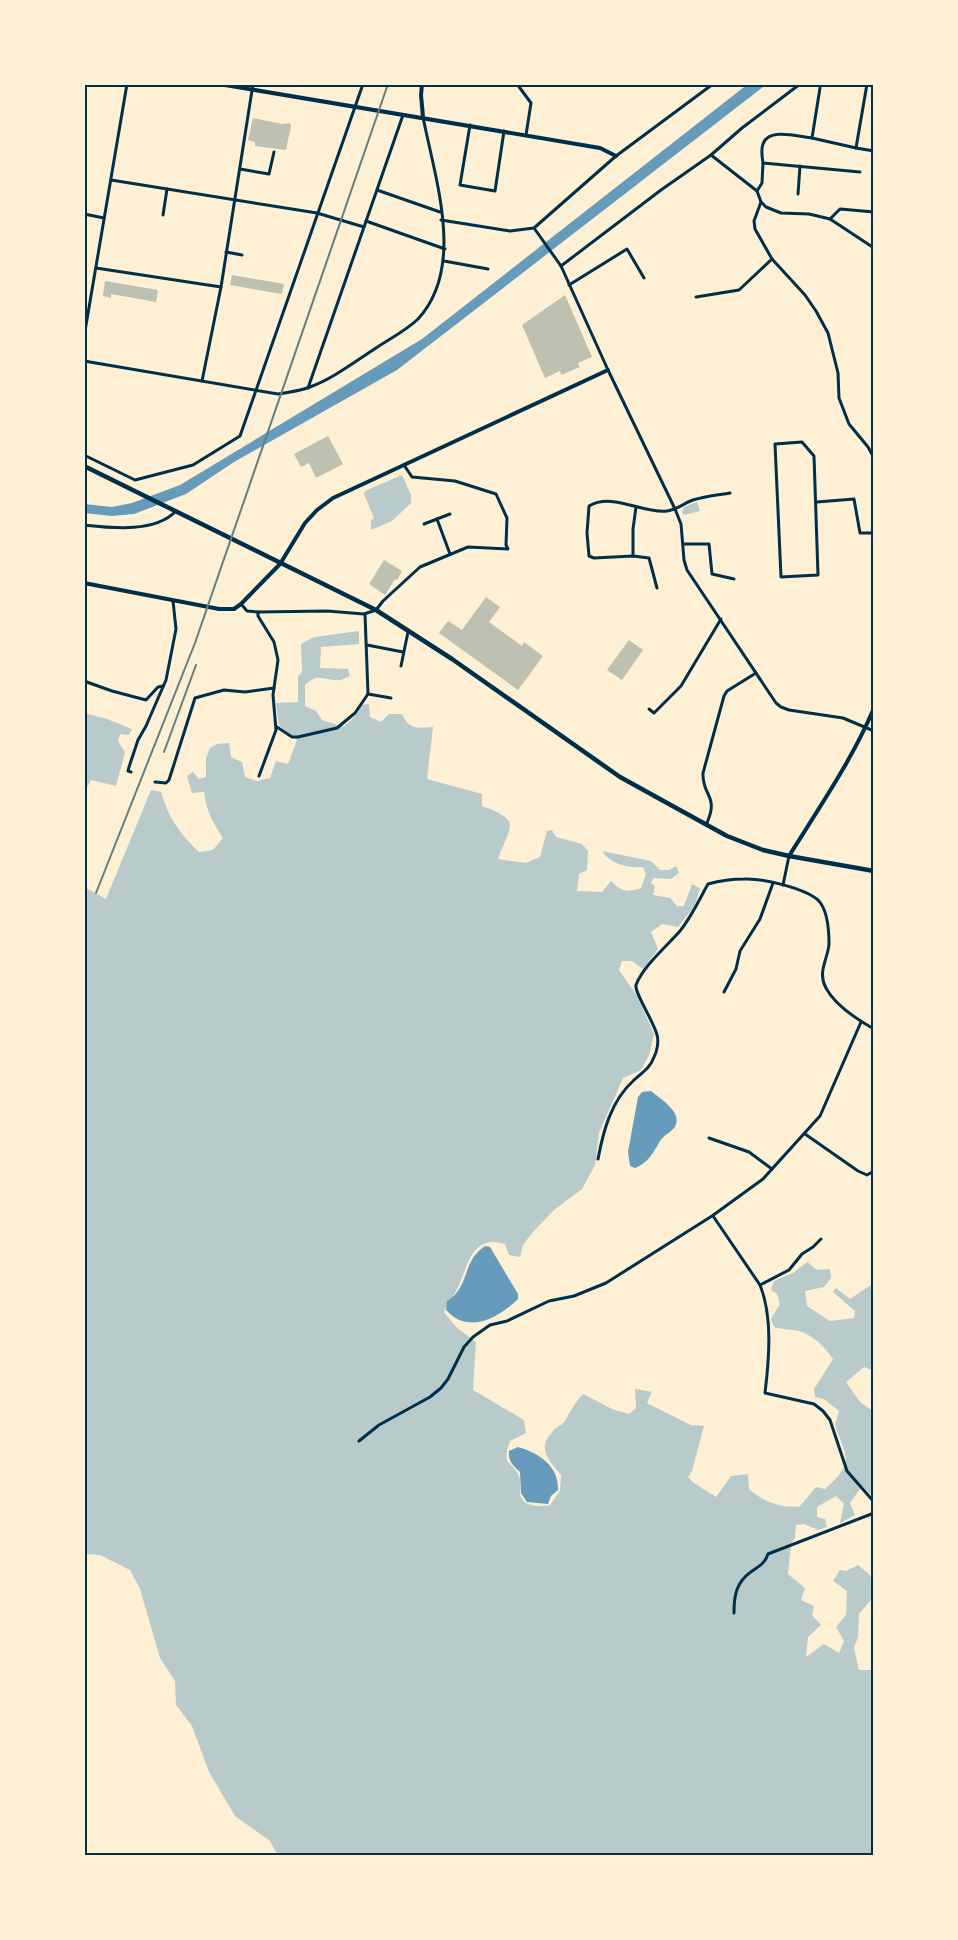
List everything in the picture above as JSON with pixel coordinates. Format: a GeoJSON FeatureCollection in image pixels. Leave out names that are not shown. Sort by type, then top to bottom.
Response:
{"type":"FeatureCollection","features":[{"type":"Feature","properties":{"kind":"main road"},"geometry":{"type":"LineString","coordinates":[[84,466],[376,610],[620,777],[727,836],[789,856],[874,871]]}},
{"type":"Feature","properties":{"kind":"street"},"geometry":{"type":"LineString","coordinates":[[84,337],[127,84]]}},
{"type":"Feature","properties":{"kind":"street"},"geometry":{"type":"LineString","coordinates":[[219,84],[600,148],[616,156]]}},
{"type":"Feature","properties":{"kind":"street"},"geometry":{"type":"LineString","coordinates":[[202,381],[221,287],[254,84]]}},
{"type":"Feature","properties":{"kind":"street"},"geometry":{"type":"LineString","coordinates":[[84,455],[135,480],[193,465],[240,436],[363,84]]}},
{"type":"Feature","properties":{"kind":"street"},"geometry":{"type":"LineString","coordinates":[[84,361],[279,394],[308,388],[326,380],[416,321],[429,306],[440,283],[445,249],[441,212],[423,117],[422,84]]}},
{"type":"Feature","properties":{"kind":"street"},"geometry":{"type":"LineString","coordinates":[[517,84],[531,103],[526,135]]}},
{"type":"Feature","properties":{"kind":"street"},"geometry":{"type":"LineString","coordinates":[[441,220],[510,231],[534,228],[616,156],[713,84]]}},
{"type":"Feature","properties":{"kind":"street"},"geometry":{"type":"LineString","coordinates":[[560,264],[711,155],[800,84]]}},
{"type":"Feature","properties":{"kind":"street"},"geometry":{"type":"LineString","coordinates":[[856,148],[867,84]]}},
{"type":"Feature","properties":{"kind":"street"},"geometry":{"type":"LineString","coordinates":[[812,138],[820,88]]}},
{"type":"Feature","properties":{"kind":"street"},"geometry":{"type":"LineString","coordinates":[[308,388],[403,115]]}},
{"type":"Feature","properties":{"kind":"street"},"geometry":{"type":"LineString","coordinates":[[470,125],[460,185],[495,191],[504,131]]}},
{"type":"Feature","properties":{"kind":"street"},"geometry":{"type":"LineString","coordinates":[[757,191],[762,183],[762,146],[766,138],[777,134],[812,138],[874,151]]}},
{"type":"Feature","properties":{"kind":"street"},"geometry":{"type":"LineString","coordinates":[[240,169],[269,174],[274,152]]}},
{"type":"Feature","properties":{"kind":"street"},"geometry":{"type":"LineString","coordinates":[[711,155],[757,191],[761,202],[766,207],[781,213],[809,214],[830,219],[874,248]]}},
{"type":"Feature","properties":{"kind":"street"},"geometry":{"type":"LineString","coordinates":[[763,163],[860,172]]}},
{"type":"Feature","properties":{"kind":"street"},"geometry":{"type":"LineString","coordinates":[[798,194],[800,166]]}},
{"type":"Feature","properties":{"kind":"street"},"geometry":{"type":"LineString","coordinates":[[111,180],[317,213],[364,227]]}},
{"type":"Feature","properties":{"kind":"street"},"geometry":{"type":"LineString","coordinates":[[163,215],[167,189]]}},
{"type":"Feature","properties":{"kind":"street"},"geometry":{"type":"LineString","coordinates":[[377,190],[441,212]]}},
{"type":"Feature","properties":{"kind":"street"},"geometry":{"type":"LineString","coordinates":[[761,202],[754,221],[755,229],[772,260],[810,303],[828,333],[838,373],[839,398],[849,424],[874,458]]}},
{"type":"Feature","properties":{"kind":"street"},"geometry":{"type":"LineString","coordinates":[[830,219],[840,209],[874,212]]}},
{"type":"Feature","properties":{"kind":"street"},"geometry":{"type":"LineString","coordinates":[[84,214],[104,218]]}},
{"type":"Feature","properties":{"kind":"street"},"geometry":{"type":"LineString","coordinates":[[366,221],[445,249]]}},
{"type":"Feature","properties":{"kind":"street"},"geometry":{"type":"LineString","coordinates":[[534,228],[560,264],[675,509],[681,524],[687,570],[776,703],[781,707],[843,718],[874,731]]}},
{"type":"Feature","properties":{"kind":"street"},"geometry":{"type":"LineString","coordinates":[[569,285],[627,249],[644,278]]}},
{"type":"Feature","properties":{"kind":"street"},"geometry":{"type":"LineString","coordinates":[[226,252],[242,255]]}},
{"type":"Feature","properties":{"kind":"street"},"geometry":{"type":"LineString","coordinates":[[696,297],[739,290],[772,260]]}},
{"type":"Feature","properties":{"kind":"street"},"geometry":{"type":"LineString","coordinates":[[444,261],[488,269]]}},
{"type":"Feature","properties":{"kind":"street"},"geometry":{"type":"LineString","coordinates":[[96,268],[221,287]]}},
{"type":"Feature","properties":{"kind":"street"},"geometry":{"type":"LineString","coordinates":[[84,584],[227,610],[234,609],[280,564],[300,529],[317,510],[333,498],[608,370]]}},
{"type":"Feature","properties":{"kind":"street"},"geometry":{"type":"LineString","coordinates":[[802,442],[814,456],[817,502],[818,575],[782,577],[775,444],[802,442]]}},
{"type":"Feature","properties":{"kind":"street"},"geometry":{"type":"LineString","coordinates":[[241,604],[247,611],[258,612],[327,611],[365,614],[376,610],[420,567],[468,548],[508,549],[506,545],[507,518],[496,494],[455,481],[412,477],[404,464]]}},
{"type":"Feature","properties":{"kind":"street"},"geometry":{"type":"LineString","coordinates":[[657,588],[649,558],[633,556],[594,558],[589,556],[587,533],[589,506],[609,502],[627,503],[636,507],[666,511],[691,500],[730,493]]}},
{"type":"Feature","properties":{"kind":"street"},"geometry":{"type":"LineString","coordinates":[[714,496],[716,502]]}},
{"type":"Feature","properties":{"kind":"street"},"geometry":{"type":"LineString","coordinates":[[817,502],[854,499],[860,533],[874,533]]}},
{"type":"Feature","properties":{"kind":"street"},"geometry":{"type":"LineString","coordinates":[[633,556],[636,507]]}},
{"type":"Feature","properties":{"kind":"street"},"geometry":{"type":"LineString","coordinates":[[84,525],[106,527],[148,525],[163,521],[174,510]]}},
{"type":"Feature","properties":{"kind":"street"},"geometry":{"type":"LineString","coordinates":[[423,524],[450,514]]}},
{"type":"Feature","properties":{"kind":"street"},"geometry":{"type":"LineString","coordinates":[[437,519],[450,554]]}},
{"type":"Feature","properties":{"kind":"street"},"geometry":{"type":"LineString","coordinates":[[683,544],[710,544],[712,574],[735,579]]}},
{"type":"Feature","properties":{"kind":"street"},"geometry":{"type":"LineString","coordinates":[[131,772],[128,771],[138,740],[163,686],[176,629],[173,601]]}},
{"type":"Feature","properties":{"kind":"street"},"geometry":{"type":"LineString","coordinates":[[258,612],[277,651],[278,667],[274,688],[277,727],[259,776]]}},
{"type":"Feature","properties":{"kind":"street"},"geometry":{"type":"LineString","coordinates":[[277,727],[292,737],[332,730],[355,713],[368,694],[365,614]]}},
{"type":"Feature","properties":{"kind":"street"},"geometry":{"type":"LineString","coordinates":[[649,709],[654,713],[681,686],[721,619]]}},
{"type":"Feature","properties":{"kind":"street"},"geometry":{"type":"LineString","coordinates":[[401,666],[408,630]]}},
{"type":"Feature","properties":{"kind":"street"},"geometry":{"type":"LineString","coordinates":[[366,645],[403,652]]}},
{"type":"Feature","properties":{"kind":"street"},"geometry":{"type":"LineString","coordinates":[[706,825],[712,813],[712,804],[703,773],[724,696],[727,691],[757,672]]}},
{"type":"Feature","properties":{"kind":"street"},"geometry":{"type":"LineString","coordinates":[[84,681],[146,700],[158,687],[163,686]]}},
{"type":"Feature","properties":{"kind":"street"},"geometry":{"type":"LineString","coordinates":[[155,782],[165,783],[169,780],[195,698],[224,690],[245,692],[274,688]]}},
{"type":"Feature","properties":{"kind":"street"},"geometry":{"type":"LineString","coordinates":[[368,694],[391,698]]}},
{"type":"Feature","properties":{"kind":"street"},"geometry":{"type":"LineString","coordinates":[[783,885],[789,856],[866,727],[874,708]]}},
{"type":"Feature","properties":{"kind":"street"},"geometry":{"type":"LineString","coordinates":[[598,1159],[606,1122],[624,1090],[646,1071],[655,1057],[657,1034],[636,990],[636,985],[644,971],[680,931],[695,910],[708,884],[744,879],[783,885],[818,900],[825,910],[829,946],[822,970],[825,988],[861,1022],[874,1029]]}},
{"type":"Feature","properties":{"kind":"street"},"geometry":{"type":"LineString","coordinates":[[724,992],[736,969],[740,951],[760,920],[774,884]]}},
{"type":"Feature","properties":{"kind":"street"},"geometry":{"type":"LineString","coordinates":[[359,1441],[379,1425],[430,1397],[441,1388],[464,1347],[473,1337],[490,1325],[507,1321],[549,1301],[574,1296],[606,1283],[712,1216],[763,1179],[820,1116],[861,1022]]}},
{"type":"Feature","properties":{"kind":"street"},"geometry":{"type":"LineString","coordinates":[[805,1134],[858,1171],[867,1175],[874,1170]]}},
{"type":"Feature","properties":{"kind":"street"},"geometry":{"type":"LineString","coordinates":[[709,1138],[749,1152],[772,1168]]}},
{"type":"Feature","properties":{"kind":"street"},"geometry":{"type":"LineString","coordinates":[[712,1216],[760,1285],[766,1306],[769,1354],[765,1393],[814,1404],[823,1412],[830,1420],[847,1472],[874,1503]]}},
{"type":"Feature","properties":{"kind":"street"},"geometry":{"type":"LineString","coordinates":[[760,1285],[789,1270],[802,1254],[821,1239]]}},
{"type":"Feature","properties":{"kind":"street"},"geometry":{"type":"LineString","coordinates":[[734,1613],[735,1595],[740,1584],[745,1577],[762,1565],[768,1554],[874,1514]]}},
{"type":"Feature","properties":{"kind":"shaded area"},"geometry":{"type":"Polygon","coordinates":[[[402,475],[411,495],[411,503],[392,521],[371,530],[371,520],[374,518],[364,494],[365,491],[402,475]]]}},
{"type":"Feature","properties":{"kind":"shaded area"},"geometry":{"type":"Polygon","coordinates":[[[697,502],[700,511],[684,515],[682,512],[684,507],[697,502]]]}},
{"type":"Feature","properties":{"kind":"shaded area"},"geometry":{"type":"Polygon","coordinates":[[[359,631],[359,644],[321,647],[320,668],[348,669],[350,676],[341,680],[318,678],[310,681],[305,685],[305,706],[316,711],[322,720],[344,727],[361,705],[369,704],[370,717],[381,722],[389,714],[402,714],[414,727],[433,727],[427,779],[482,794],[482,806],[508,820],[509,831],[498,859],[526,863],[540,857],[547,831],[552,830],[556,837],[582,844],[588,851],[587,870],[579,874],[577,891],[602,892],[611,881],[624,890],[641,888],[646,874],[643,867],[620,865],[610,860],[602,851],[651,861],[660,870],[669,870],[676,866],[679,873],[671,879],[654,878],[651,883],[655,886],[653,895],[670,898],[677,906],[684,906],[692,884],[700,888],[695,905],[678,927],[662,924],[651,932],[658,949],[643,969],[632,961],[622,961],[619,970],[636,994],[654,1034],[649,1055],[641,1070],[623,1078],[599,1133],[595,1165],[582,1189],[554,1210],[532,1233],[523,1245],[520,1257],[509,1255],[505,1244],[493,1242],[477,1248],[444,1312],[457,1328],[476,1342],[473,1390],[524,1420],[526,1433],[510,1441],[506,1455],[508,1462],[519,1476],[523,1500],[535,1506],[550,1505],[560,1491],[561,1475],[546,1454],[545,1443],[553,1431],[564,1422],[583,1394],[612,1409],[629,1414],[636,1408],[635,1389],[652,1392],[647,1403],[691,1425],[704,1426],[692,1471],[688,1477],[694,1483],[716,1497],[731,1476],[748,1474],[749,1489],[761,1498],[779,1505],[799,1507],[816,1487],[825,1489],[835,1480],[845,1465],[846,1459],[835,1425],[839,1411],[824,1399],[815,1397],[814,1389],[833,1359],[809,1335],[774,1327],[771,1319],[780,1304],[777,1294],[771,1290],[774,1281],[793,1273],[807,1262],[817,1270],[830,1269],[831,1278],[824,1287],[805,1291],[807,1306],[830,1321],[854,1318],[855,1311],[833,1292],[836,1288],[850,1299],[874,1283],[874,1371],[864,1367],[846,1382],[860,1402],[874,1412],[874,1497],[862,1486],[850,1503],[855,1515],[840,1523],[844,1504],[836,1496],[817,1507],[817,1517],[825,1519],[827,1527],[818,1530],[804,1524],[796,1525],[795,1538],[791,1544],[788,1574],[805,1588],[801,1600],[814,1606],[812,1615],[821,1625],[808,1637],[806,1657],[824,1644],[839,1653],[844,1641],[836,1627],[846,1615],[847,1591],[833,1581],[840,1570],[846,1571],[858,1565],[869,1574],[874,1583],[874,1596],[859,1614],[858,1637],[854,1648],[859,1670],[874,1670],[874,1856],[278,1856],[270,1841],[235,1816],[209,1772],[192,1726],[176,1705],[175,1681],[160,1658],[140,1589],[130,1570],[100,1555],[84,1554],[84,884],[86,888],[106,899],[151,790],[161,792],[175,825],[199,852],[213,850],[223,838],[210,816],[204,792],[192,793],[187,776],[193,772],[199,779],[206,777],[206,758],[210,748],[217,744],[229,743],[231,757],[242,762],[245,777],[257,781],[270,778],[276,761],[288,764],[297,740],[279,725],[276,703],[298,702],[298,676],[302,672],[301,644],[314,637],[359,631]]]}},
{"type":"Feature","properties":{"kind":"shaded area"},"geometry":{"type":"Polygon","coordinates":[[[84,713],[132,729],[129,735],[120,734],[118,741],[125,752],[116,786],[91,780],[84,793],[84,713]]]}},
{"type":"Feature","properties":{"kind":"water"},"geometry":{"type":"Polygon","coordinates":[[[748,84],[767,84],[397,370],[234,462],[186,494],[134,514],[112,516],[84,513],[84,504],[112,507],[132,503],[180,485],[422,339],[748,84]]]}},
{"type":"Feature","properties":{"kind":"water"},"geometry":{"type":"Polygon","coordinates":[[[651,1091],[670,1107],[677,1122],[647,1160],[635,1168],[630,1166],[628,1152],[638,1097],[642,1092],[651,1091]]]}},
{"type":"Feature","properties":{"kind":"water"},"geometry":{"type":"Polygon","coordinates":[[[485,1246],[490,1247],[518,1294],[518,1299],[502,1312],[483,1321],[464,1322],[446,1310],[447,1301],[460,1288],[472,1259],[485,1246]]]}},
{"type":"Feature","properties":{"kind":"water"},"geometry":{"type":"Polygon","coordinates":[[[518,1447],[540,1457],[555,1474],[558,1490],[551,1496],[548,1504],[527,1502],[521,1493],[520,1472],[509,1458],[509,1451],[518,1447]]]}},
{"type":"Feature","properties":{"kind":"building"},"geometry":{"type":"Polygon","coordinates":[[[253,118],[282,124],[290,123],[286,150],[255,146],[255,142],[248,140],[253,118]]]}},
{"type":"Feature","properties":{"kind":"building"},"geometry":{"type":"Polygon","coordinates":[[[232,275],[284,284],[282,294],[230,285],[232,275]]]}},
{"type":"Feature","properties":{"kind":"building"},"geometry":{"type":"Polygon","coordinates":[[[105,281],[158,290],[156,302],[111,294],[111,298],[103,296],[105,281]]]}},
{"type":"Feature","properties":{"kind":"building"},"geometry":{"type":"Polygon","coordinates":[[[565,295],[592,357],[578,363],[580,367],[561,375],[560,371],[545,378],[522,325],[565,295]]]}},
{"type":"Feature","properties":{"kind":"building"},"geometry":{"type":"Polygon","coordinates":[[[328,436],[343,464],[316,478],[309,463],[301,467],[294,454],[328,436]]]}},
{"type":"Feature","properties":{"kind":"building"},"geometry":{"type":"Polygon","coordinates":[[[384,560],[402,571],[385,595],[369,584],[384,560]]]}},
{"type":"Feature","properties":{"kind":"building"},"geometry":{"type":"Polygon","coordinates":[[[486,597],[500,607],[489,622],[522,646],[524,642],[543,656],[518,690],[439,633],[448,621],[462,630],[486,597]]]}},
{"type":"Feature","properties":{"kind":"building"},"geometry":{"type":"Polygon","coordinates":[[[629,640],[643,650],[622,680],[607,670],[629,640]]]}},
{"type":"Feature","properties":{"kind":"railway"},"geometry":{"type":"LineString","coordinates":[[96,893],[195,643],[388,84]]}},
{"type":"Feature","properties":{"kind":"railway"},"geometry":{"type":"LineString","coordinates":[[164,752],[196,665]]}}]}
